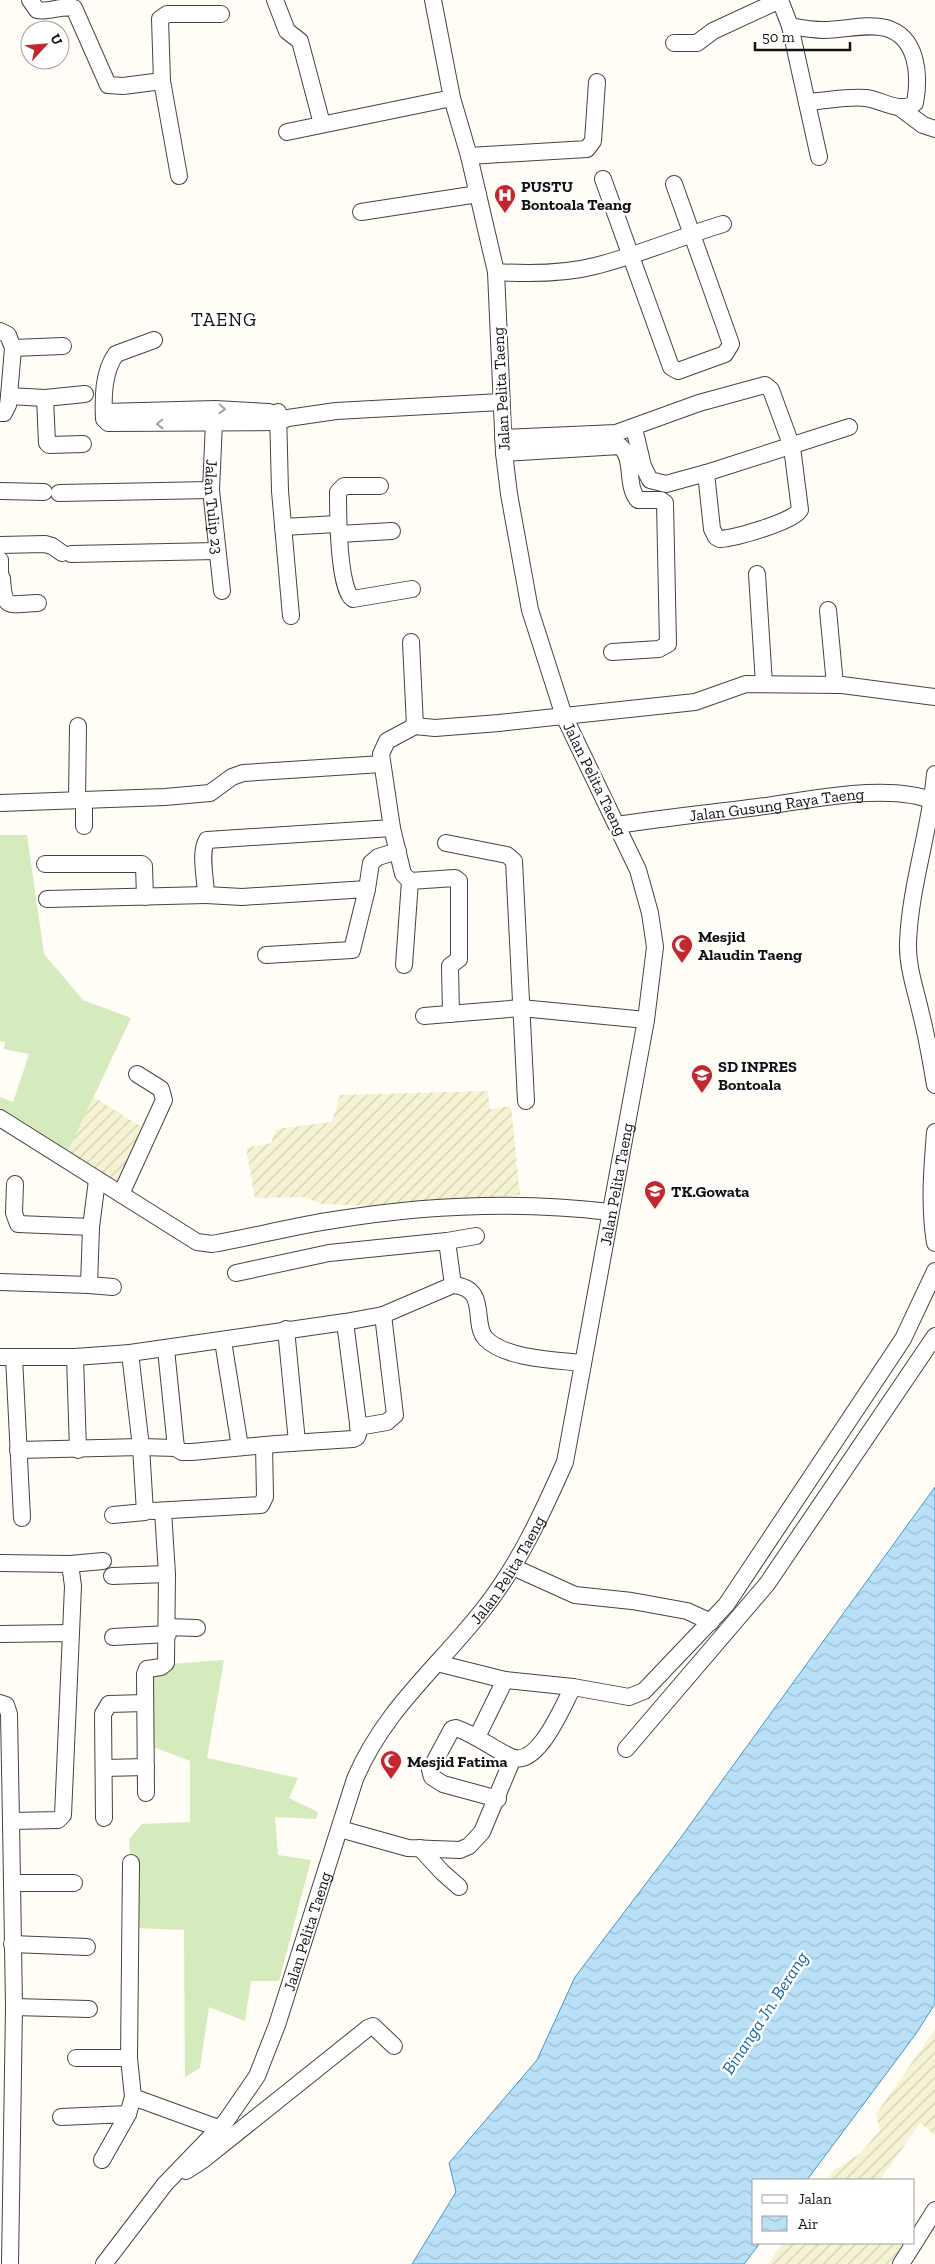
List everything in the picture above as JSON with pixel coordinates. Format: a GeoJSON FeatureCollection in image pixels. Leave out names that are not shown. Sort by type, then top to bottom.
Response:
{"type":"FeatureCollection","features":[{"type":"Feature","properties":{"kind":"street"},"geometry":{"type":"LineString","coordinates":[[30,0],[37,10],[43,11],[64,7],[74,8],[108,85],[123,86],[162,81]]}},
{"type":"Feature","properties":{"kind":"street"},"geometry":{"type":"LineString","coordinates":[[275,0],[285,27],[291,34],[298,37],[302,44],[322,124]]}},
{"type":"Feature","properties":{"kind":"street","name":"Jalan Pelita Taeng"},"geometry":{"type":"LineString","coordinates":[[104,2264],[165,2184],[226,2121],[257,2076],[276,2025],[366,1753],[384,1725],[482,1611],[513,1567],[546,1506],[565,1462],[646,1020],[655,948],[650,913],[638,870],[564,716],[530,610],[509,494],[504,445],[500,402],[496,272],[469,156],[452,98],[432,0]]}},
{"type":"Feature","properties":{"kind":"street"},"geometry":{"type":"LineString","coordinates":[[674,44],[697,43],[713,31],[780,0],[790,26],[819,157]]}},
{"type":"Feature","properties":{"kind":"street"},"geometry":{"type":"LineString","coordinates":[[179,176],[162,81],[160,24],[163,16],[167,14],[221,14]]}},
{"type":"Feature","properties":{"kind":"street"},"geometry":{"type":"LineString","coordinates":[[790,26],[824,30],[885,28],[904,37],[916,64],[918,85],[914,104],[899,107]]}},
{"type":"Feature","properties":{"kind":"street"},"geometry":{"type":"LineString","coordinates":[[469,156],[587,149],[593,141],[597,82]]}},
{"type":"Feature","properties":{"kind":"street"},"geometry":{"type":"LineString","coordinates":[[287,132],[452,98]]}},
{"type":"Feature","properties":{"kind":"street"},"geometry":{"type":"LineString","coordinates":[[807,102],[865,98],[899,107],[923,126],[935,129]]}},
{"type":"Feature","properties":{"kind":"street"},"geometry":{"type":"LineString","coordinates":[[603,179],[671,367],[673,370],[682,370],[725,354],[730,344],[674,184]]}},
{"type":"Feature","properties":{"kind":"street"},"geometry":{"type":"LineString","coordinates":[[362,212],[478,194]]}},
{"type":"Feature","properties":{"kind":"street"},"geometry":{"type":"LineString","coordinates":[[496,272],[516,273],[594,266],[723,224]]}},
{"type":"Feature","properties":{"kind":"street"},"geometry":{"type":"LineString","coordinates":[[0,331],[8,336],[13,348],[7,409],[4,413],[0,413]]}},
{"type":"Feature","properties":{"kind":"street"},"geometry":{"type":"LineString","coordinates":[[154,340],[116,354],[112,359],[105,380],[104,412],[106,422],[110,424],[191,416],[282,418]]}},
{"type":"Feature","properties":{"kind":"street"},"geometry":{"type":"LineString","coordinates":[[13,348],[63,346]]}},
{"type":"Feature","properties":{"kind":"street"},"geometry":{"type":"LineString","coordinates":[[504,445],[616,433],[699,403],[765,385],[771,390],[792,447],[800,505],[798,512],[754,530],[725,538],[716,537],[712,529],[706,473]]}},
{"type":"Feature","properties":{"kind":"street"},"geometry":{"type":"LineString","coordinates":[[9,396],[45,398],[85,394]]}},
{"type":"Feature","properties":{"kind":"street"},"geometry":{"type":"LineString","coordinates":[[45,398],[47,443],[83,444]]}},
{"type":"Feature","properties":{"kind":"street"},"geometry":{"type":"LineString","coordinates":[[191,416],[214,422],[282,418],[336,411],[500,402]]}},
{"type":"Feature","properties":{"kind":"street"},"geometry":{"type":"LineString","coordinates":[[282,418],[283,527],[291,616]]}},
{"type":"Feature","properties":{"kind":"street","name":"Jalan Tulip 23"},"geometry":{"type":"LineString","coordinates":[[214,422],[211,490],[222,591]]}},
{"type":"Feature","properties":{"kind":"street"},"geometry":{"type":"LineString","coordinates":[[634,428],[643,466],[650,480],[666,484],[792,447],[849,427]]}},
{"type":"Feature","properties":{"kind":"street"},"geometry":{"type":"LineString","coordinates":[[504,445],[620,446],[627,457],[631,485],[636,498],[638,500],[661,500],[665,503],[667,509],[668,644],[659,649],[612,652]]}},
{"type":"Feature","properties":{"kind":"street"},"geometry":{"type":"LineString","coordinates":[[380,486],[344,486],[338,492],[338,529],[345,591],[352,599],[412,590]]}},
{"type":"Feature","properties":{"kind":"street"},"geometry":{"type":"LineString","coordinates":[[0,491],[51,493],[211,490]]}},
{"type":"Feature","properties":{"kind":"street"},"geometry":{"type":"LineString","coordinates":[[283,527],[392,531]]}},
{"type":"Feature","properties":{"kind":"street"},"geometry":{"type":"LineString","coordinates":[[0,545],[45,544],[66,554],[217,551]]}},
{"type":"Feature","properties":{"kind":"street"},"geometry":{"type":"LineString","coordinates":[[0,560],[3,598],[6,602],[10,604],[38,603]]}},
{"type":"Feature","properties":{"kind":"street"},"geometry":{"type":"LineString","coordinates":[[757,574],[764,684]]}},
{"type":"Feature","properties":{"kind":"street"},"geometry":{"type":"LineString","coordinates":[[828,610],[835,685]]}},
{"type":"Feature","properties":{"kind":"street"},"geometry":{"type":"LineString","coordinates":[[411,642],[415,726]]}},
{"type":"Feature","properties":{"kind":"street"},"geometry":{"type":"LineString","coordinates":[[451,1014],[450,966],[458,959],[459,881],[455,878],[410,881],[403,874],[392,828],[382,764],[381,754],[386,741],[415,726],[435,728],[695,702],[746,684],[835,685],[935,697]]}},
{"type":"Feature","properties":{"kind":"street"},"geometry":{"type":"LineString","coordinates":[[78,726],[84,826]]}},
{"type":"Feature","properties":{"kind":"street"},"geometry":{"type":"LineString","coordinates":[[0,803],[210,793],[232,777],[243,773],[382,764]]}},
{"type":"Feature","properties":{"kind":"street"},"geometry":{"type":"LineString","coordinates":[[935,774],[934,801],[910,914],[908,945],[911,973],[927,1038],[935,1085]]}},
{"type":"Feature","properties":{"kind":"street","name":"Jalan Gusung Raya Taeng"},"geometry":{"type":"LineString","coordinates":[[617,825],[847,796],[906,793],[919,795],[934,801]]}},
{"type":"Feature","properties":{"kind":"street"},"geometry":{"type":"LineString","coordinates":[[206,895],[204,846],[207,840],[392,828]]}},
{"type":"Feature","properties":{"kind":"street"},"geometry":{"type":"LineString","coordinates":[[446,844],[507,855],[514,861],[526,1101]]}},
{"type":"Feature","properties":{"kind":"street"},"geometry":{"type":"LineString","coordinates":[[266,955],[352,950],[372,863],[378,857],[398,851]]}},
{"type":"Feature","properties":{"kind":"street"},"geometry":{"type":"LineString","coordinates":[[46,864],[142,864],[144,866],[145,897]]}},
{"type":"Feature","properties":{"kind":"street"},"geometry":{"type":"LineString","coordinates":[[404,965],[410,881]]}},
{"type":"Feature","properties":{"kind":"street"},"geometry":{"type":"LineString","coordinates":[[47,900],[206,895],[242,897],[366,889]]}},
{"type":"Feature","properties":{"kind":"street"},"geometry":{"type":"LineString","coordinates":[[424,1016],[521,1008],[646,1020]]}},
{"type":"Feature","properties":{"kind":"street"},"geometry":{"type":"LineString","coordinates":[[121,1194],[164,1100],[161,1089],[138,1074]]}},
{"type":"Feature","properties":{"kind":"street"},"geometry":{"type":"LineString","coordinates":[[0,1118],[175,1230],[197,1242],[212,1244],[336,1220],[418,1209],[565,1206],[610,1212]]}},
{"type":"Feature","properties":{"kind":"street"},"geometry":{"type":"LineString","coordinates":[[935,1132],[931,1220],[935,1243]]}},
{"type":"Feature","properties":{"kind":"street"},"geometry":{"type":"LineString","coordinates":[[89,1285],[91,1227],[97,1180]]}},
{"type":"Feature","properties":{"kind":"street"},"geometry":{"type":"LineString","coordinates":[[15,1184],[14,1213],[18,1224],[91,1227]]}},
{"type":"Feature","properties":{"kind":"street"},"geometry":{"type":"LineString","coordinates":[[236,1273],[329,1253],[447,1241],[476,1236]]}},
{"type":"Feature","properties":{"kind":"street"},"geometry":{"type":"LineString","coordinates":[[447,1241],[453,1285]]}},
{"type":"Feature","properties":{"kind":"street"},"geometry":{"type":"LineString","coordinates":[[437,1663],[505,1680],[573,1687],[629,1697],[644,1691],[726,1605],[903,1339],[935,1271]]}},
{"type":"Feature","properties":{"kind":"street"},"geometry":{"type":"LineString","coordinates":[[0,1282],[113,1287]]}},
{"type":"Feature","properties":{"kind":"street"},"geometry":{"type":"LineString","coordinates":[[22,1518],[18,1450],[7,1357],[75,1357],[130,1353],[345,1322],[383,1315],[453,1285],[465,1287],[473,1295],[485,1338],[503,1349],[526,1356],[583,1363]]}},
{"type":"Feature","properties":{"kind":"street"},"geometry":{"type":"LineString","coordinates":[[358,1427],[387,1422],[395,1414],[383,1315]]}},
{"type":"Feature","properties":{"kind":"street"},"geometry":{"type":"LineString","coordinates":[[18,1450],[140,1447],[176,1448],[182,1452],[192,1452],[297,1442],[353,1439],[359,1435],[345,1322]]}},
{"type":"Feature","properties":{"kind":"street"},"geometry":{"type":"LineString","coordinates":[[286,1329],[297,1442]]}},
{"type":"Feature","properties":{"kind":"street"},"geometry":{"type":"LineString","coordinates":[[626,1749],[767,1584],[935,1336]]}},
{"type":"Feature","properties":{"kind":"street"},"geometry":{"type":"LineString","coordinates":[[223,1341],[240,1447]]}},
{"type":"Feature","properties":{"kind":"street"},"geometry":{"type":"LineString","coordinates":[[166,1349],[176,1448]]}},
{"type":"Feature","properties":{"kind":"street"},"geometry":{"type":"LineString","coordinates":[[130,1353],[145,1512]]}},
{"type":"Feature","properties":{"kind":"street"},"geometry":{"type":"LineString","coordinates":[[75,1357],[78,1450]]}},
{"type":"Feature","properties":{"kind":"street"},"geometry":{"type":"LineString","coordinates":[[113,1515],[261,1504],[264,1497],[264,1445]]}},
{"type":"Feature","properties":{"kind":"street"},"geometry":{"type":"LineString","coordinates":[[146,1793],[145,1672],[148,1668],[161,1667],[165,1664],[168,1631],[163,1511]]}},
{"type":"Feature","properties":{"kind":"street"},"geometry":{"type":"LineString","coordinates":[[0,1563],[70,1564],[102,1561]]}},
{"type":"Feature","properties":{"kind":"street"},"geometry":{"type":"LineString","coordinates":[[11,1821],[58,1820],[63,1815],[73,1586],[70,1564]]}},
{"type":"Feature","properties":{"kind":"street"},"geometry":{"type":"LineString","coordinates":[[513,1567],[575,1595],[632,1601],[678,1610],[710,1622]]}},
{"type":"Feature","properties":{"kind":"street"},"geometry":{"type":"LineString","coordinates":[[112,1576],[167,1574]]}},
{"type":"Feature","properties":{"kind":"street"},"geometry":{"type":"LineString","coordinates":[[113,1637],[197,1628]]}},
{"type":"Feature","properties":{"kind":"street"},"geometry":{"type":"LineString","coordinates":[[0,1634],[71,1633]]}},
{"type":"Feature","properties":{"kind":"street"},"geometry":{"type":"LineString","coordinates":[[653,1682],[661,1683],[688,1676]]}},
{"type":"Feature","properties":{"kind":"street"},"geometry":{"type":"LineString","coordinates":[[477,1737],[505,1680]]}},
{"type":"Feature","properties":{"kind":"street"},"geometry":{"type":"LineString","coordinates":[[498,1798],[434,1780],[430,1773],[452,1729],[456,1728],[477,1737],[513,1758],[527,1756],[540,1747],[573,1687]]}},
{"type":"Feature","properties":{"kind":"street"},"geometry":{"type":"LineString","coordinates":[[0,1702],[8,1707],[5,1779],[11,1821],[14,2007],[10,2264],[0,2264]]}},
{"type":"Feature","properties":{"kind":"street"},"geometry":{"type":"LineString","coordinates":[[104,1818],[103,1714],[106,1706],[113,1703],[145,1703]]}},
{"type":"Feature","properties":{"kind":"street"},"geometry":{"type":"LineString","coordinates":[[340,1829],[408,1848],[460,1850],[469,1846],[482,1832],[498,1798],[513,1758]]}},
{"type":"Feature","properties":{"kind":"street"},"geometry":{"type":"LineString","coordinates":[[104,1768],[146,1766]]}},
{"type":"Feature","properties":{"kind":"street"},"geometry":{"type":"LineString","coordinates":[[420,1848],[459,1887]]}},
{"type":"Feature","properties":{"kind":"street"},"geometry":{"type":"LineString","coordinates":[[102,2160],[128,2114],[132,2097],[129,2058],[131,1863]]}},
{"type":"Feature","properties":{"kind":"street"},"geometry":{"type":"LineString","coordinates":[[12,1883],[74,1883]]}},
{"type":"Feature","properties":{"kind":"street"},"geometry":{"type":"LineString","coordinates":[[12,1944],[87,1946]]}},
{"type":"Feature","properties":{"kind":"street"},"geometry":{"type":"LineString","coordinates":[[14,2007],[89,2009]]}},
{"type":"Feature","properties":{"kind":"street"},"geometry":{"type":"LineString","coordinates":[[165,2184],[203,2160],[368,2028],[373,2026],[378,2028],[394,2046]]}},
{"type":"Feature","properties":{"kind":"street"},"geometry":{"type":"LineString","coordinates":[[76,2058],[129,2058]]}},
{"type":"Feature","properties":{"kind":"street"},"geometry":{"type":"LineString","coordinates":[[132,2097],[218,2128]]}},
{"type":"Feature","properties":{"kind":"street"},"geometry":{"type":"LineString","coordinates":[[61,2117],[128,2114]]}},
{"type":"Feature","properties":{"kind":"street"},"geometry":{"type":"LineString","coordinates":[[915,2243],[935,2210]]}},
{"type":"Feature","properties":{"kind":"street"},"geometry":{"type":"LineString","coordinates":[[902,2264],[914,2244]]}},
{"type":"Feature","properties":{"kind":"shaded area"},"geometry":{"type":"Polygon","coordinates":[[[488,1091],[490,1109],[511,1106],[520,1195],[373,1206],[322,1204],[304,1197],[255,1198],[246,1148],[271,1143],[276,1129],[332,1122],[340,1095],[488,1091]]]}},
{"type":"Feature","properties":{"kind":"shaded area"},"geometry":{"type":"Polygon","coordinates":[[[94,1097],[143,1128],[119,1183],[67,1153],[94,1097]]]}},
{"type":"Feature","properties":{"kind":"shaded area"},"geometry":{"type":"Polygon","coordinates":[[[935,2029],[935,2135],[920,2123],[881,2179],[828,2179],[834,2170],[861,2153],[880,2130],[876,2114],[935,2029]]]}},
{"type":"Feature","properties":{"kind":"shaded area"},"geometry":{"type":"Polygon","coordinates":[[[782,2244],[910,2244],[895,2264],[768,2264],[782,2244]]]}},
{"type":"Feature","properties":{"kind":"green space"},"geometry":{"type":"Polygon","coordinates":[[[0,835],[27,835],[44,954],[83,1000],[131,1018],[67,1153],[0,1108],[0,1097],[13,1102],[29,1054],[4,1049],[5,1042],[0,1041],[0,835]]]}},
{"type":"Feature","properties":{"kind":"green space"},"geometry":{"type":"Polygon","coordinates":[[[224,1660],[207,1758],[298,1778],[289,1798],[318,1812],[316,1819],[275,1817],[278,1855],[311,1860],[279,1981],[251,1981],[245,2021],[209,2007],[200,2068],[185,2077],[184,1930],[136,1928],[129,1839],[142,1824],[190,1822],[190,1761],[148,1745],[145,1666],[224,1660]]]}},
{"type":"Feature","properties":{"kind":"water","name":"Binanga Jn. Berang"},"geometry":{"type":"Polygon","coordinates":[[[935,1487],[935,2004],[915,2035],[808,2179],[752,2179],[752,2244],[759,2244],[744,2264],[412,2264],[456,2192],[449,2163],[537,2060],[575,1977],[679,1840],[935,1487]]]}},
{"type":"Feature","properties":{"kind":"place","name":"PUSTU Bontoala Teang"},"geometry":{"type":"Point","coordinates":[505,214]}},
{"type":"Feature","properties":{"kind":"place","name":"Mesjid Alaudin Taeng"},"geometry":{"type":"Point","coordinates":[682,964]}},
{"type":"Feature","properties":{"kind":"place","name":"SD INPRES Bontoala"},"geometry":{"type":"Point","coordinates":[702,1094]}},
{"type":"Feature","properties":{"kind":"place","name":"TK.Gowata"},"geometry":{"type":"Point","coordinates":[655,1210]}},
{"type":"Feature","properties":{"kind":"place","name":"Mesjid Fatima"},"geometry":{"type":"Point","coordinates":[391,1780]}},
{"type":"Feature","properties":{"kind":"district","name":"TAENG"},"geometry":{"type":"Point","coordinates":[224,319]}}]}
